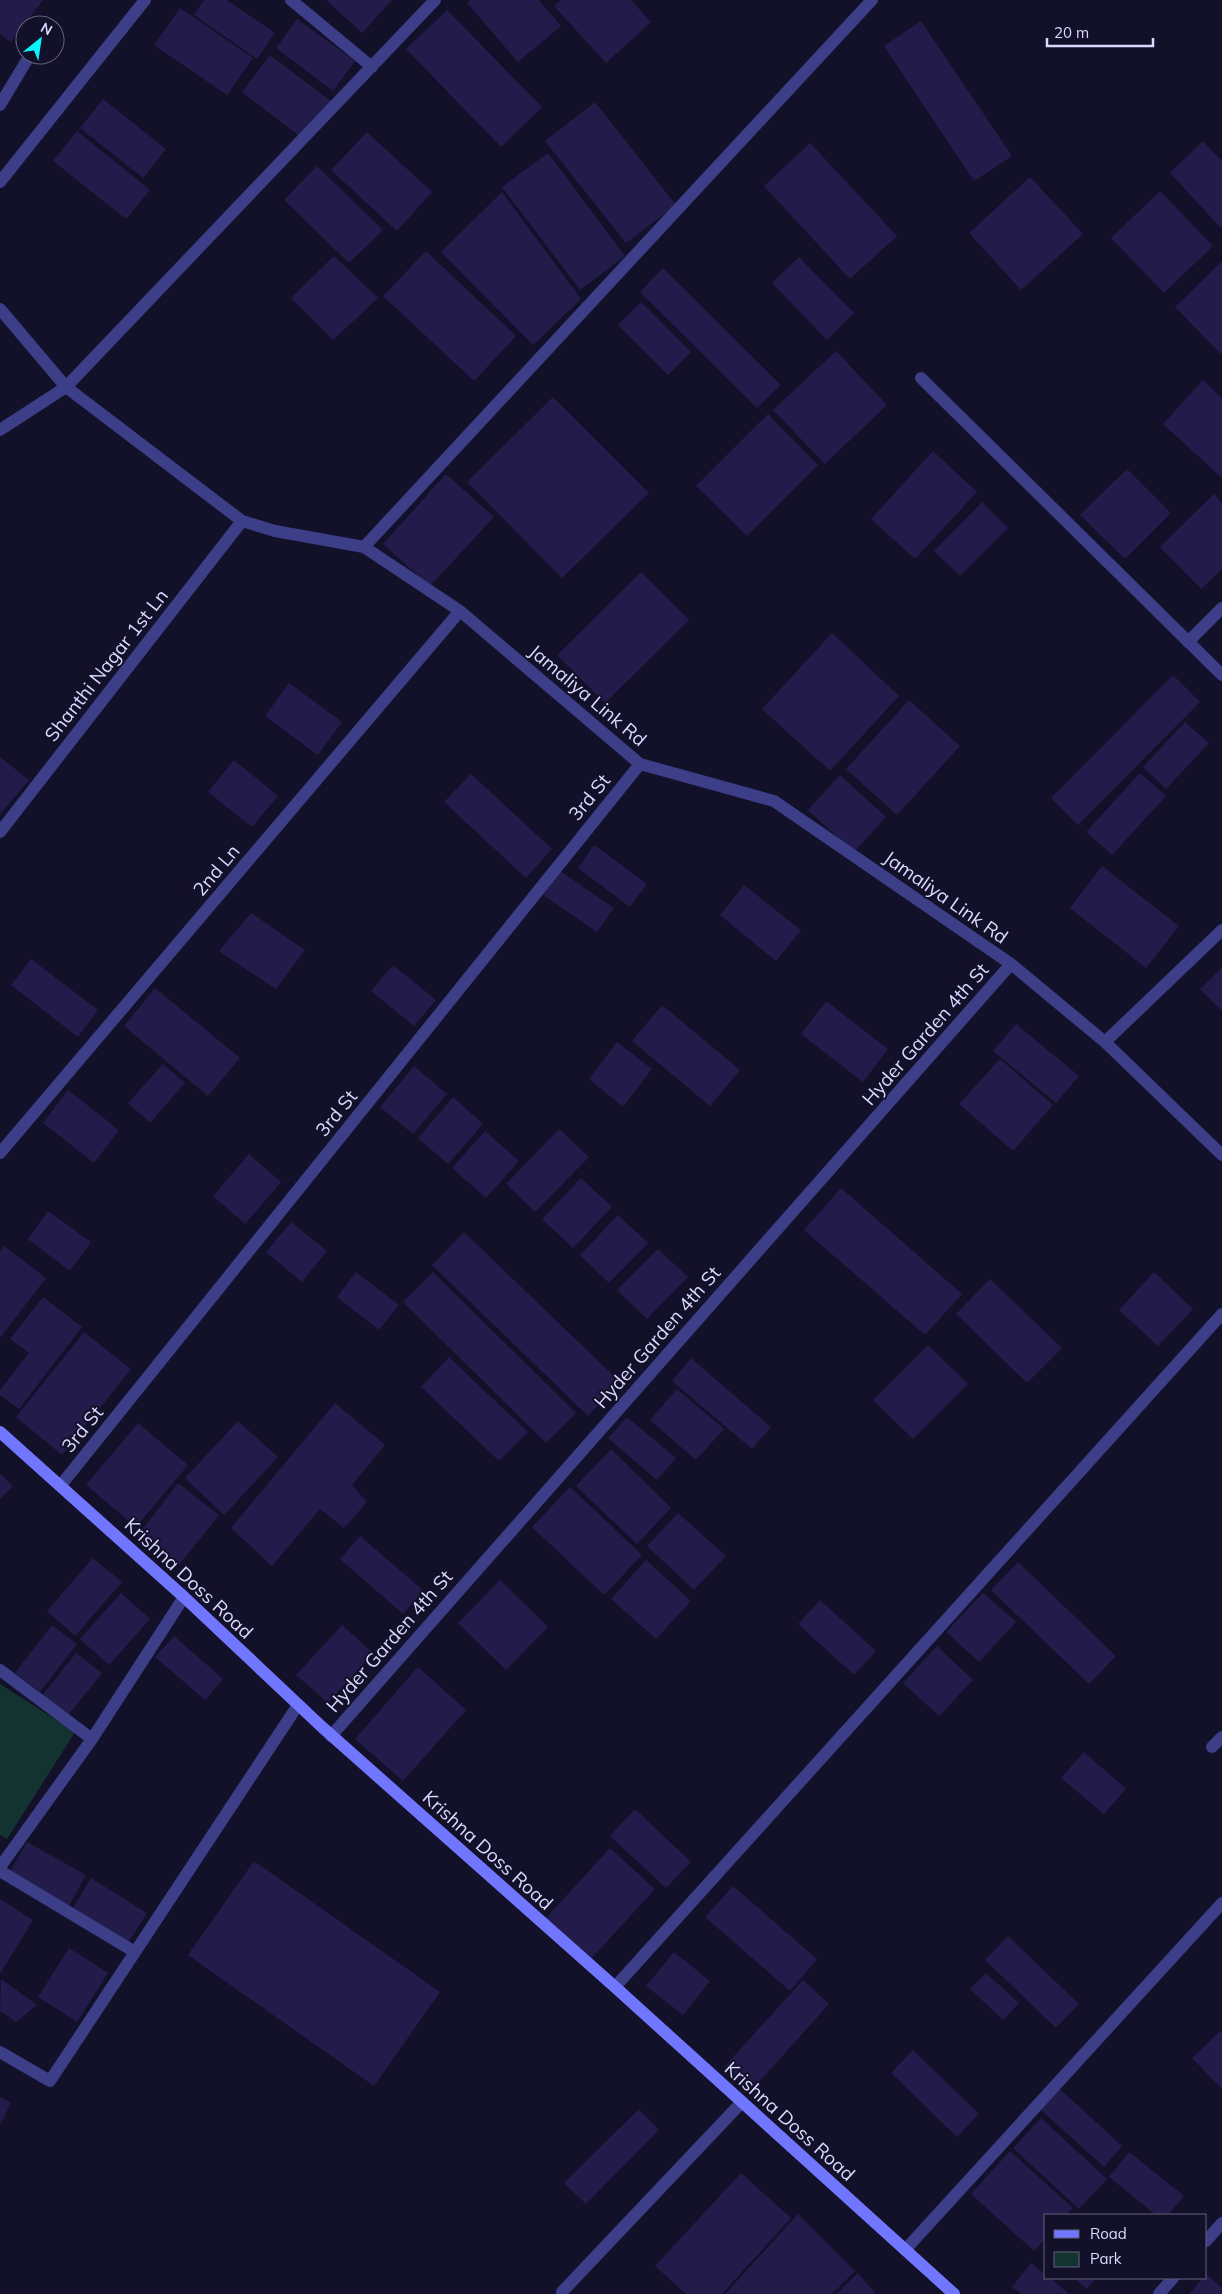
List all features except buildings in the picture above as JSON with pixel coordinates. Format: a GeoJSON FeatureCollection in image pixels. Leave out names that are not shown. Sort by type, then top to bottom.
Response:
{"type":"FeatureCollection","features":[{"type":"Feature","properties":{"kind":"street"},"geometry":{"type":"LineString","coordinates":[[0,182],[145,0]]}},
{"type":"Feature","properties":{"kind":"street"},"geometry":{"type":"LineString","coordinates":[[291,0],[372,66]]}},
{"type":"Feature","properties":{"kind":"street"},"geometry":{"type":"LineString","coordinates":[[0,430],[66,387],[435,0]]}},
{"type":"Feature","properties":{"kind":"street"},"geometry":{"type":"LineString","coordinates":[[364,547],[872,0]]}},
{"type":"Feature","properties":{"kind":"street"},"geometry":{"type":"LineString","coordinates":[[0,104],[24,65]]}},
{"type":"Feature","properties":{"kind":"street"},"geometry":{"type":"LineString","coordinates":[[0,309],[66,387],[242,522]]}},
{"type":"Feature","properties":{"kind":"street"},"geometry":{"type":"LineString","coordinates":[[922,378],[1222,675]]}},
{"type":"Feature","properties":{"kind":"street","name":"Jamaliya Link Rd"},"geometry":{"type":"LineString","coordinates":[[242,522],[274,531],[364,547],[460,611],[640,764],[774,801],[1011,964],[1105,1042],[1222,1155]]}},
{"type":"Feature","properties":{"kind":"street","name":"Shanthi Nagar 1st Ln"},"geometry":{"type":"LineString","coordinates":[[0,832],[242,522]]}},
{"type":"Feature","properties":{"kind":"street"},"geometry":{"type":"LineString","coordinates":[[1188,642],[1222,608]]}},
{"type":"Feature","properties":{"kind":"street","name":"2nd Ln"},"geometry":{"type":"LineString","coordinates":[[0,1153],[460,611]]}},
{"type":"Feature","properties":{"kind":"street","name":"3rd St"},"geometry":{"type":"LineString","coordinates":[[61,1486],[640,764]]}},
{"type":"Feature","properties":{"kind":"street"},"geometry":{"type":"LineString","coordinates":[[1105,1042],[1222,930]]}},
{"type":"Feature","properties":{"kind":"street","name":"Hyder Garden 4th St"},"geometry":{"type":"LineString","coordinates":[[331,1736],[1011,964]]}},
{"type":"Feature","properties":{"kind":"street"},"geometry":{"type":"LineString","coordinates":[[615,1987],[1222,1314]]}},
{"type":"Feature","properties":{"kind":"street","name":"Krishna Doss Road"},"geometry":{"type":"LineString","coordinates":[[0,1432],[184,1597],[331,1736],[615,1987],[954,2294]]}},
{"type":"Feature","properties":{"kind":"street"},"geometry":{"type":"LineString","coordinates":[[135,1952],[0,1869],[92,1739],[184,1597]]}},
{"type":"Feature","properties":{"kind":"street"},"geometry":{"type":"LineString","coordinates":[[0,1670],[92,1739]]}},
{"type":"Feature","properties":{"kind":"street"},"geometry":{"type":"LineString","coordinates":[[0,2052],[50,2081],[298,1705]]}},
{"type":"Feature","properties":{"kind":"street"},"geometry":{"type":"LineString","coordinates":[[1212,1747],[1222,1737]]}},
{"type":"Feature","properties":{"kind":"street"},"geometry":{"type":"LineString","coordinates":[[905,2250],[1222,1903]]}},
{"type":"Feature","properties":{"kind":"street"},"geometry":{"type":"LineString","coordinates":[[562,2292],[742,2102]]}},
{"type":"Feature","properties":{"kind":"street"},"geometry":{"type":"LineString","coordinates":[[1207,2240],[1222,2223]]}},
{"type":"Feature","properties":{"kind":"street"},"geometry":{"type":"LineString","coordinates":[[1159,2294],[1172,2279]]}},
{"type":"Feature","properties":{"kind":"green space"},"geometry":{"type":"Polygon","coordinates":[[[0,1684],[75,1732],[7,1839],[0,1835],[0,1684]]]}}]}
